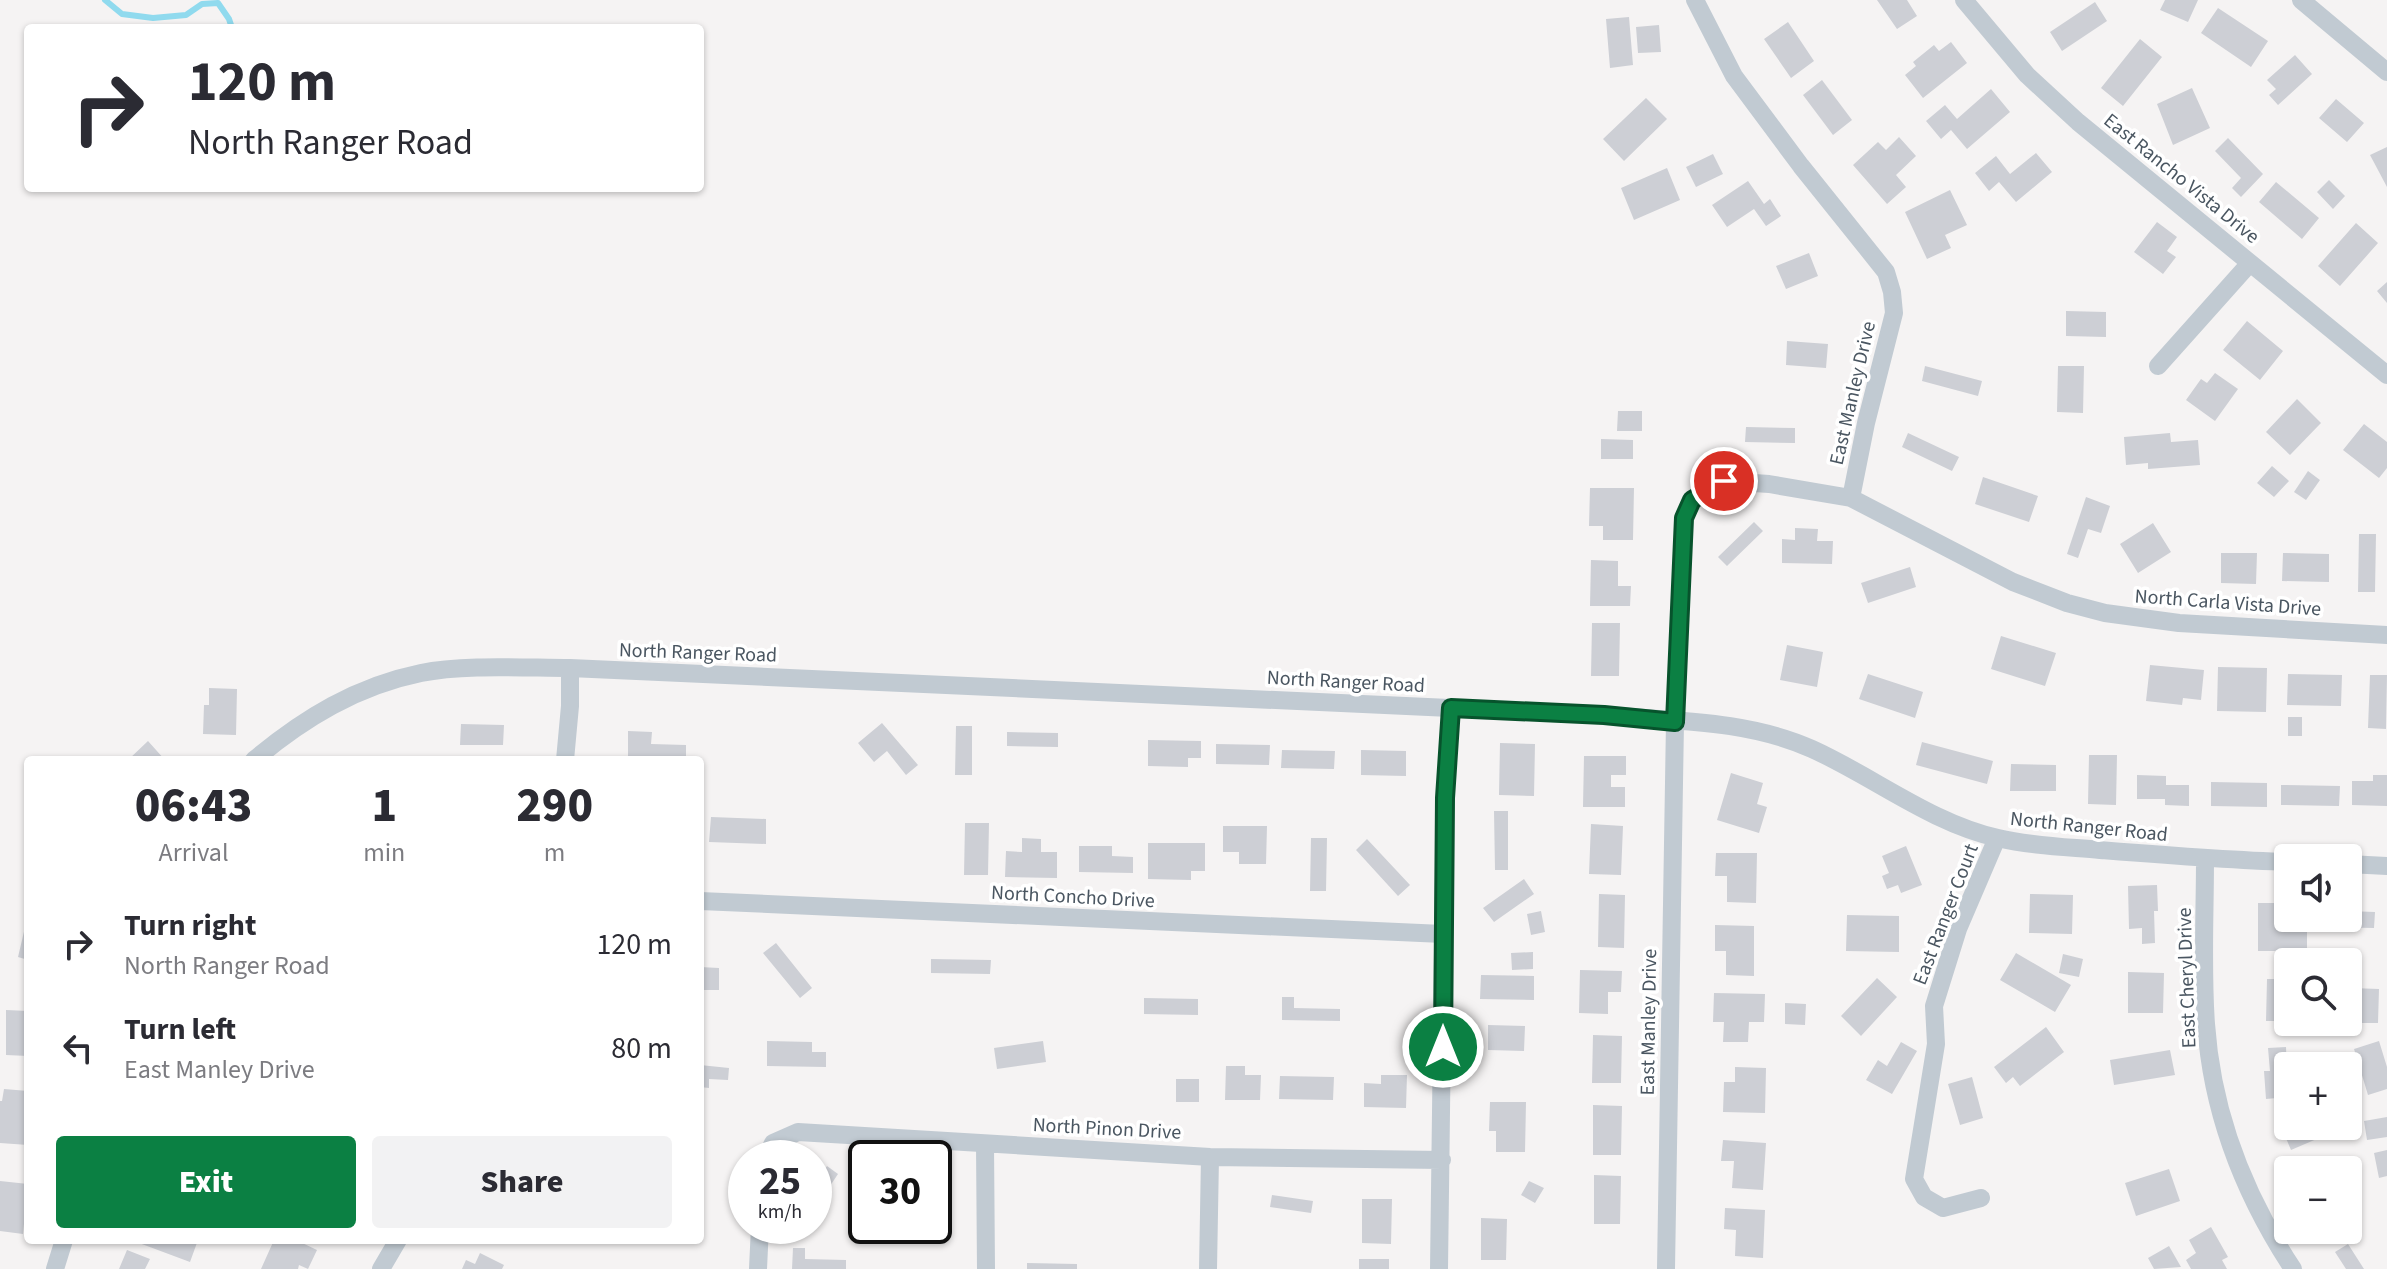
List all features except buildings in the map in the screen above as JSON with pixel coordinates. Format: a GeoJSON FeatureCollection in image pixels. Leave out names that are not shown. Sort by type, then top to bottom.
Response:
{"type":"FeatureCollection","features":[{"type":"Feature","properties":{"kind":"street","name":"East Manley Drive"},"geometry":{"type":"LineString","coordinates":[[1666,1269],[1675,722],[1684,518],[1692,500],[1724,481],[1769,484],[1851,498],[1894,313],[1886,272],[1734,76],[1695,0]]}},
{"type":"Feature","properties":{"kind":"street","name":"East Rancho Vista Drive"},"geometry":{"type":"LineString","coordinates":[[1964,0],[2027,75],[2078,122],[2387,375]]}},
{"type":"Feature","properties":{"kind":"street"},"geometry":{"type":"LineString","coordinates":[[2301,0],[2387,72]]}},
{"type":"Feature","properties":{"kind":"street"},"geometry":{"type":"LineString","coordinates":[[2158,366],[2250,263]]}},
{"type":"Feature","properties":{"kind":"street","name":"North Carla Vista Drive"},"geometry":{"type":"LineString","coordinates":[[1851,498],[2013,582],[2067,603],[2105,613],[2179,623],[2387,635]]}},
{"type":"Feature","properties":{"kind":"street"},"geometry":{"type":"LineString","coordinates":[[565,756],[570,668]]}},
{"type":"Feature","properties":{"kind":"street","name":"North Ranger Road"},"geometry":{"type":"LineString","coordinates":[[259,756],[320,710],[368,687],[424,672],[570,668],[1604,715],[1772,734],[1813,750],[1948,820],[1997,838],[2049,846],[2274,861]]}},
{"type":"Feature","properties":{"kind":"street"},"geometry":{"type":"LineString","coordinates":[[1439,1269],[1445,798],[1451,708]]}},
{"type":"Feature","properties":{"kind":"street","name":"East Ranger Court"},"geometry":{"type":"LineString","coordinates":[[1981,1198],[1943,1208],[1924,1197],[1914,1179],[1936,1044],[1934,1006],[1958,929],[1997,838]]}},
{"type":"Feature","properties":{"kind":"street","name":"East Cheryl Drive"},"geometry":{"type":"LineString","coordinates":[[2205,859],[2206,1025],[2216,1094],[2234,1157],[2265,1227],[2293,1269]]}},
{"type":"Feature","properties":{"kind":"street"},"geometry":{"type":"LineString","coordinates":[[2362,865],[2387,866]]}},
{"type":"Feature","properties":{"kind":"street","name":"North Concho Drive"},"geometry":{"type":"LineString","coordinates":[[704,901],[1443,934]]}},
{"type":"Feature","properties":{"kind":"street","name":"North Pinon Drive"},"geometry":{"type":"LineString","coordinates":[[785,1140],[798,1132],[985,1145],[1086,1147],[1210,1157],[1442,1160]]}},
{"type":"Feature","properties":{"kind":"street"},"geometry":{"type":"LineString","coordinates":[[985,1145],[986,1269]]}},
{"type":"Feature","properties":{"kind":"street"},"geometry":{"type":"LineString","coordinates":[[1208,1269],[1210,1157]]}},
{"type":"Feature","properties":{"kind":"street"},"geometry":{"type":"LineString","coordinates":[[55,1269],[63,1244]]}},
{"type":"Feature","properties":{"kind":"street"},"geometry":{"type":"LineString","coordinates":[[381,1269],[396,1244]]}},
{"type":"Feature","properties":{"kind":"street"},"geometry":{"type":"LineString","coordinates":[[758,1269],[759,1244]]}},
{"type":"Feature","properties":{"kind":"waterway"},"geometry":{"type":"LineString","coordinates":[[105,0],[122,14],[153,18],[186,15],[202,4],[218,3],[231,24]]}},
{"type":"Feature","properties":{"kind":"route"},"geometry":{"type":"LineString","coordinates":[[1443,1047],[1445,798],[1451,708],[1604,715],[1675,722],[1684,518],[1692,500],[1724,481]]}}]}
